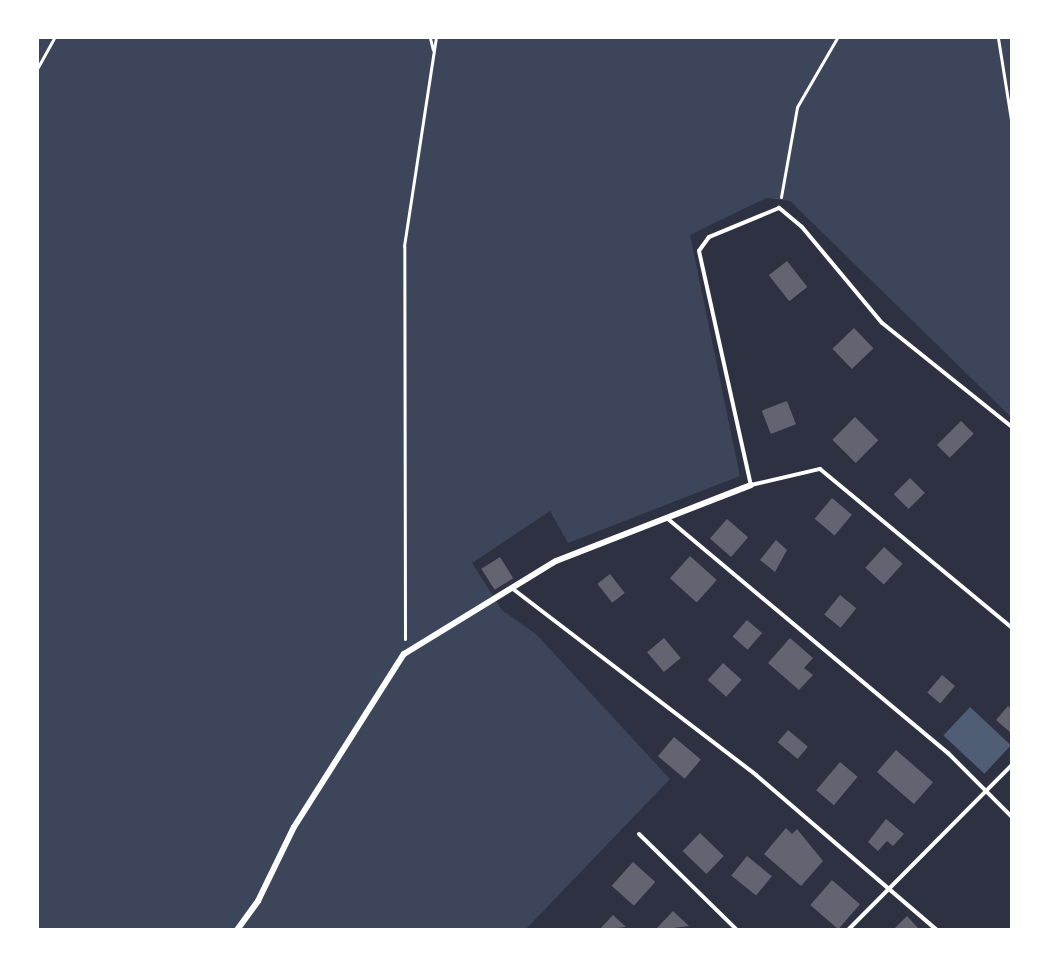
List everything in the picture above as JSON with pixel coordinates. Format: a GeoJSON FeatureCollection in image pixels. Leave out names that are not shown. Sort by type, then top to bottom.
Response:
{"type":"FeatureCollection","features":[{"type":"Feature","properties":{"kind":"street"},"geometry":{"type":"LineString","coordinates":[[237,930],[294,827],[404,654],[556,561],[752,485]]}},
{"type":"Feature","properties":{"kind":"lane"},"geometry":{"type":"LineString","coordinates":[[1011,427],[882,323],[802,227],[779,208],[709,237],[699,251],[752,485],[820,469],[1011,628]]}},
{"type":"Feature","properties":{"kind":"lane"},"geometry":{"type":"LineString","coordinates":[[668,519],[986,790],[1011,817]]}},
{"type":"Feature","properties":{"kind":"lane"},"geometry":{"type":"LineString","coordinates":[[513,589],[891,885],[937,930]]}},
{"type":"Feature","properties":{"kind":"lane"},"geometry":{"type":"LineString","coordinates":[[848,930],[1011,765]]}},
{"type":"Feature","properties":{"kind":"lane"},"geometry":{"type":"LineString","coordinates":[[639,834],[736,930]]}},
{"type":"Feature","properties":{"kind":"path"},"geometry":{"type":"LineString","coordinates":[[38,67],[54,38]]}},
{"type":"Feature","properties":{"kind":"path"},"geometry":{"type":"LineString","coordinates":[[430,38],[434,52]]}},
{"type":"Feature","properties":{"kind":"path"},"geometry":{"type":"LineString","coordinates":[[404,654],[404,246],[436,38]]}},
{"type":"Feature","properties":{"kind":"path"},"geometry":{"type":"LineString","coordinates":[[779,208],[797,107],[837,38]]}},
{"type":"Feature","properties":{"kind":"path"},"geometry":{"type":"LineString","coordinates":[[998,38],[1011,125]]}},
{"type":"Feature","properties":{"kind":"shaded area"},"geometry":{"type":"Polygon","coordinates":[[[38,38],[1011,38],[1011,417],[790,201],[766,198],[690,235],[740,476],[568,543],[550,511],[472,563],[502,610],[536,634],[670,779],[526,929],[38,929],[38,38]]]}},
{"type":"Feature","properties":{"kind":"shaded area"},"geometry":{"type":"Polygon","coordinates":[[[970,707],[1011,745],[984,774],[943,736],[970,707]]]}},
{"type":"Feature","properties":{"kind":"building"},"geometry":{"type":"Polygon","coordinates":[[[787,261],[807,287],[789,301],[769,275],[787,261]]]}},
{"type":"Feature","properties":{"kind":"building"},"geometry":{"type":"Polygon","coordinates":[[[854,328],[873,348],[852,369],[832,349],[854,328]]]}},
{"type":"Feature","properties":{"kind":"building"},"geometry":{"type":"Polygon","coordinates":[[[787,401],[796,424],[771,434],[762,411],[787,401]]]}},
{"type":"Feature","properties":{"kind":"building"},"geometry":{"type":"Polygon","coordinates":[[[855,417],[878,440],[856,463],[832,440],[855,417]]]}},
{"type":"Feature","properties":{"kind":"building"},"geometry":{"type":"Polygon","coordinates":[[[961,421],[974,434],[950,458],[937,445],[961,421]]]}},
{"type":"Feature","properties":{"kind":"building"},"geometry":{"type":"Polygon","coordinates":[[[910,478],[925,493],[909,509],[894,494],[910,478]]]}},
{"type":"Feature","properties":{"kind":"building"},"geometry":{"type":"Polygon","coordinates":[[[832,498],[852,515],[835,535],[815,519],[832,498]]]}},
{"type":"Feature","properties":{"kind":"building"},"geometry":{"type":"Polygon","coordinates":[[[727,519],[748,537],[731,557],[710,539],[727,519]]]}},
{"type":"Feature","properties":{"kind":"building"},"geometry":{"type":"Polygon","coordinates":[[[776,540],[787,550],[775,572],[760,560],[776,540]]]}},
{"type":"Feature","properties":{"kind":"building"},"geometry":{"type":"Polygon","coordinates":[[[884,547],[903,564],[884,585],[865,568],[884,547]]]}},
{"type":"Feature","properties":{"kind":"building"},"geometry":{"type":"Polygon","coordinates":[[[690,556],[717,580],[697,602],[670,578],[690,556]]]}},
{"type":"Feature","properties":{"kind":"building"},"geometry":{"type":"Polygon","coordinates":[[[500,557],[513,578],[495,590],[481,569],[500,557]]]}},
{"type":"Feature","properties":{"kind":"building"},"geometry":{"type":"Polygon","coordinates":[[[610,574],[625,593],[612,603],[597,584],[610,574]]]}},
{"type":"Feature","properties":{"kind":"building"},"geometry":{"type":"Polygon","coordinates":[[[840,595],[856,608],[841,628],[824,614],[840,595]]]}},
{"type":"Feature","properties":{"kind":"building"},"geometry":{"type":"Polygon","coordinates":[[[747,620],[762,633],[748,650],[733,637],[747,620]]]}},
{"type":"Feature","properties":{"kind":"building"},"geometry":{"type":"Polygon","coordinates":[[[664,638],[681,658],[664,672],[647,652],[664,638]]]}},
{"type":"Feature","properties":{"kind":"building"},"geometry":{"type":"Polygon","coordinates":[[[790,638],[813,658],[804,668],[813,675],[799,690],[768,663],[790,638]]]}},
{"type":"Feature","properties":{"kind":"building"},"geometry":{"type":"Polygon","coordinates":[[[723,663],[742,680],[726,697],[708,680],[723,663]]]}},
{"type":"Feature","properties":{"kind":"building"},"geometry":{"type":"Polygon","coordinates":[[[942,675],[955,686],[940,704],[927,693],[942,675]]]}},
{"type":"Feature","properties":{"kind":"building"},"geometry":{"type":"Polygon","coordinates":[[[1008,706],[1012,709],[1010,732],[996,720],[1008,706]]]}},
{"type":"Feature","properties":{"kind":"building"},"geometry":{"type":"Polygon","coordinates":[[[788,730],[808,747],[798,759],[778,742],[788,730]]]}},
{"type":"Feature","properties":{"kind":"building"},"geometry":{"type":"Polygon","coordinates":[[[674,737],[701,759],[685,779],[658,756],[674,737]]]}},
{"type":"Feature","properties":{"kind":"building"},"geometry":{"type":"Polygon","coordinates":[[[896,750],[933,782],[914,804],[877,772],[896,750]]]}},
{"type":"Feature","properties":{"kind":"building"},"geometry":{"type":"Polygon","coordinates":[[[840,762],[858,777],[834,805],[816,790],[840,762]]]}},
{"type":"Feature","properties":{"kind":"building"},"geometry":{"type":"Polygon","coordinates":[[[886,819],[904,834],[893,846],[887,841],[878,851],[868,842],[886,819]]]}},
{"type":"Feature","properties":{"kind":"building"},"geometry":{"type":"Polygon","coordinates":[[[786,828],[792,834],[797,829],[823,861],[801,886],[764,854],[786,828]]]}},
{"type":"Feature","properties":{"kind":"building"},"geometry":{"type":"Polygon","coordinates":[[[700,833],[724,856],[706,874],[683,851],[700,833]]]}},
{"type":"Feature","properties":{"kind":"building"},"geometry":{"type":"Polygon","coordinates":[[[747,856],[772,876],[756,896],[731,875],[747,856]]]}},
{"type":"Feature","properties":{"kind":"building"},"geometry":{"type":"Polygon","coordinates":[[[633,862],[655,882],[634,906],[612,886],[633,862]]]}},
{"type":"Feature","properties":{"kind":"building"},"geometry":{"type":"Polygon","coordinates":[[[832,880],[860,904],[838,929],[810,905],[832,880]]]}},
{"type":"Feature","properties":{"kind":"building"},"geometry":{"type":"Polygon","coordinates":[[[673,911],[689,926],[658,930],[657,928],[673,911]]]}},
{"type":"Feature","properties":{"kind":"building"},"geometry":{"type":"Polygon","coordinates":[[[613,915],[626,927],[599,930],[613,915]]]}},
{"type":"Feature","properties":{"kind":"building"},"geometry":{"type":"Polygon","coordinates":[[[907,916],[918,928],[893,930],[907,916]]]}}]}
